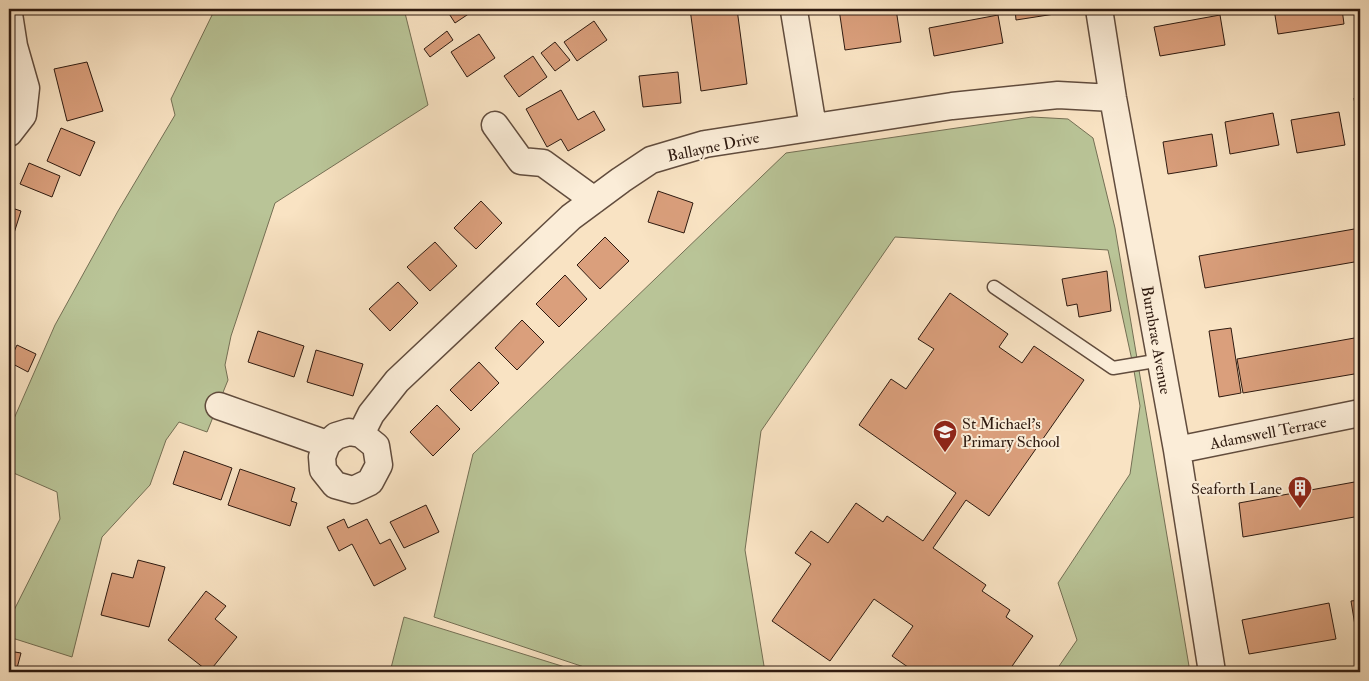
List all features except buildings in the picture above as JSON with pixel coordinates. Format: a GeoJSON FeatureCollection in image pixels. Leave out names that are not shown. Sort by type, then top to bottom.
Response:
{"type":"FeatureCollection","features":[{"type":"Feature","properties":{"kind":"street","name":"Burnbrae Avenue"},"geometry":{"type":"LineString","coordinates":[[1099,9],[1113,98],[1177,450],[1212,672]]}},
{"type":"Feature","properties":{"kind":"street"},"geometry":{"type":"LineString","coordinates":[[794,11],[813,127]]}},
{"type":"Feature","properties":{"kind":"street"},"geometry":{"type":"LineString","coordinates":[[9,14],[14,46],[26,88],[23,115],[9,133]]}},
{"type":"Feature","properties":{"kind":"street","name":"Ballayne Drive"},"geometry":{"type":"LineString","coordinates":[[362,434],[371,414],[397,381],[540,245],[571,217],[651,160],[705,144],[952,106],[1058,95],[1113,98]]}},
{"type":"Feature","properties":{"kind":"street"},"geometry":{"type":"LineString","coordinates":[[495,125],[521,161],[543,163],[594,200]]}},
{"type":"Feature","properties":{"kind":"street"},"geometry":{"type":"LineString","coordinates":[[219,406],[327,444]]}},
{"type":"Feature","properties":{"kind":"street","name":"Adamswell Terrace"},"geometry":{"type":"LineString","coordinates":[[1177,450],[1360,413]]}},
{"type":"Feature","properties":{"kind":"street"},"geometry":{"type":"LineString","coordinates":[[349,432],[362,434],[376,446],[379,465],[370,482],[353,490],[335,485],[323,470],[322,457],[327,444],[336,436],[349,432]]}},
{"type":"Feature","properties":{"kind":"lane"},"geometry":{"type":"LineString","coordinates":[[994,287],[1113,368],[1161,360]]}},
{"type":"Feature","properties":{"kind":"green space"},"geometry":{"type":"Polygon","coordinates":[[[215,9],[404,9],[428,105],[275,203],[231,336],[225,365],[228,380],[207,432],[179,422],[166,440],[150,485],[102,537],[72,657],[9,637],[9,620],[60,519],[57,492],[9,471],[9,430],[55,325],[118,211],[175,115],[171,99],[215,9]]]}},
{"type":"Feature","properties":{"kind":"green space"},"geometry":{"type":"Polygon","coordinates":[[[1032,117],[1068,119],[1093,138],[1115,228],[1190,672],[1055,672],[1077,640],[1058,583],[1130,474],[1140,406],[1108,250],[895,237],[761,431],[745,550],[765,672],[599,672],[434,617],[473,454],[786,153],[1032,117]]]}},
{"type":"Feature","properties":{"kind":"green space"},"geometry":{"type":"Polygon","coordinates":[[[404,617],[581,672],[390,672],[404,617]]]}},
{"type":"Feature","properties":{"kind":"place","name":"St Michael's Primary School"},"geometry":{"type":"Point","coordinates":[945,453]}},
{"type":"Feature","properties":{"kind":"place","name":"Seaforth Lane"},"geometry":{"type":"Point","coordinates":[1300,509]}}]}
